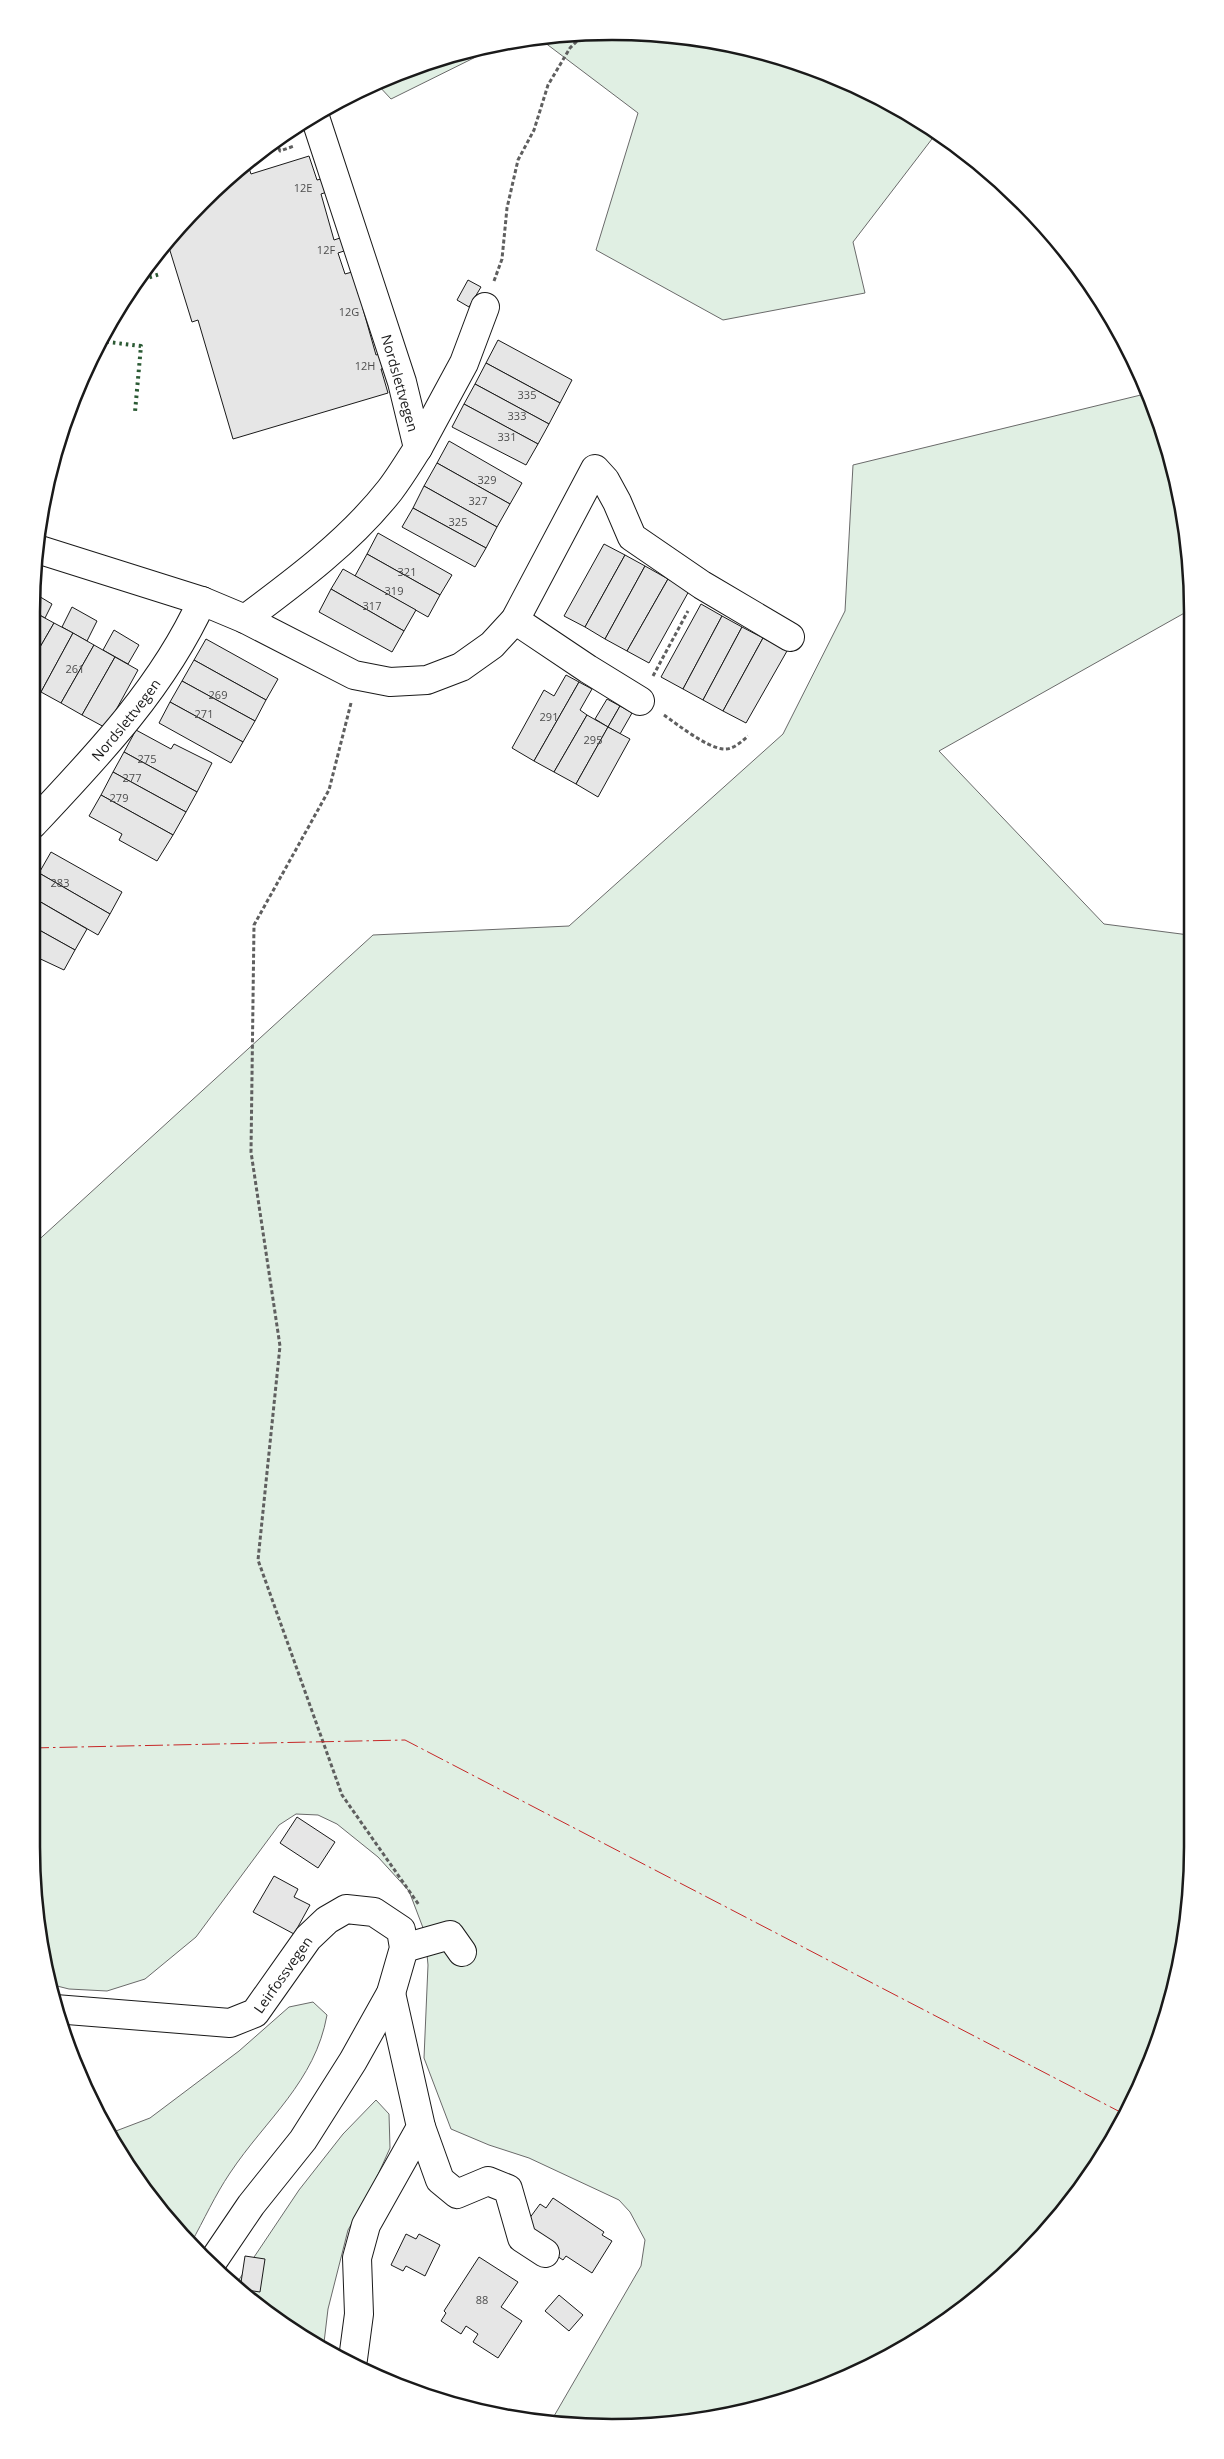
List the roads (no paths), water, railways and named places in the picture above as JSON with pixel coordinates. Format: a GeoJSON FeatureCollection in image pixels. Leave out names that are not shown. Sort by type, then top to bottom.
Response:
{"type":"FeatureCollection","features":[{"type":"Feature","properties":{"kind":"street","name":"Nordslettvegen"},"geometry":{"type":"LineString","coordinates":[[245,619],[298,579],[354,529],[390,490],[418,448],[402,382],[317,122]]}},
{"type":"Feature","properties":{"kind":"street"},"geometry":{"type":"LineString","coordinates":[[418,448],[464,363],[485,307]]}},
{"type":"Feature","properties":{"kind":"street"},"geometry":{"type":"LineString","coordinates":[[44,551],[202,601],[245,619],[354,675],[390,682],[427,680],[461,667],[492,645],[515,620],[595,469],[617,502],[632,537],[702,585],[790,637]]}},
{"type":"Feature","properties":{"kind":"street","name":"Nordslettvegen"},"geometry":{"type":"LineString","coordinates":[[40,817],[105,748],[141,702],[186,635],[202,601]]}},
{"type":"Feature","properties":{"kind":"street"},"geometry":{"type":"LineString","coordinates":[[515,620],[640,701]]}},
{"type":"Feature","properties":{"kind":"street","name":"Leirfossvegen"},"geometry":{"type":"LineString","coordinates":[[63,2010],[230,2023],[255,2013],[308,1938],[327,1920],[346,1909],[374,1912],[403,1939]]}},
{"type":"Feature","properties":{"kind":"street"},"geometry":{"type":"LineString","coordinates":[[215,2258],[251,2205],[303,2140],[353,2061],[391,1993],[403,1939],[450,1935],[462,1952]]}},
{"type":"Feature","properties":{"kind":"street"},"geometry":{"type":"LineString","coordinates":[[391,1993],[421,2127],[440,2180],[457,2194],[488,2181],[508,2189],[522,2238],[546,2253]]}},
{"type":"Feature","properties":{"kind":"street"},"geometry":{"type":"LineString","coordinates":[[353,2357],[359,2314],[357,2258],[366,2225],[421,2127]]}}]}
